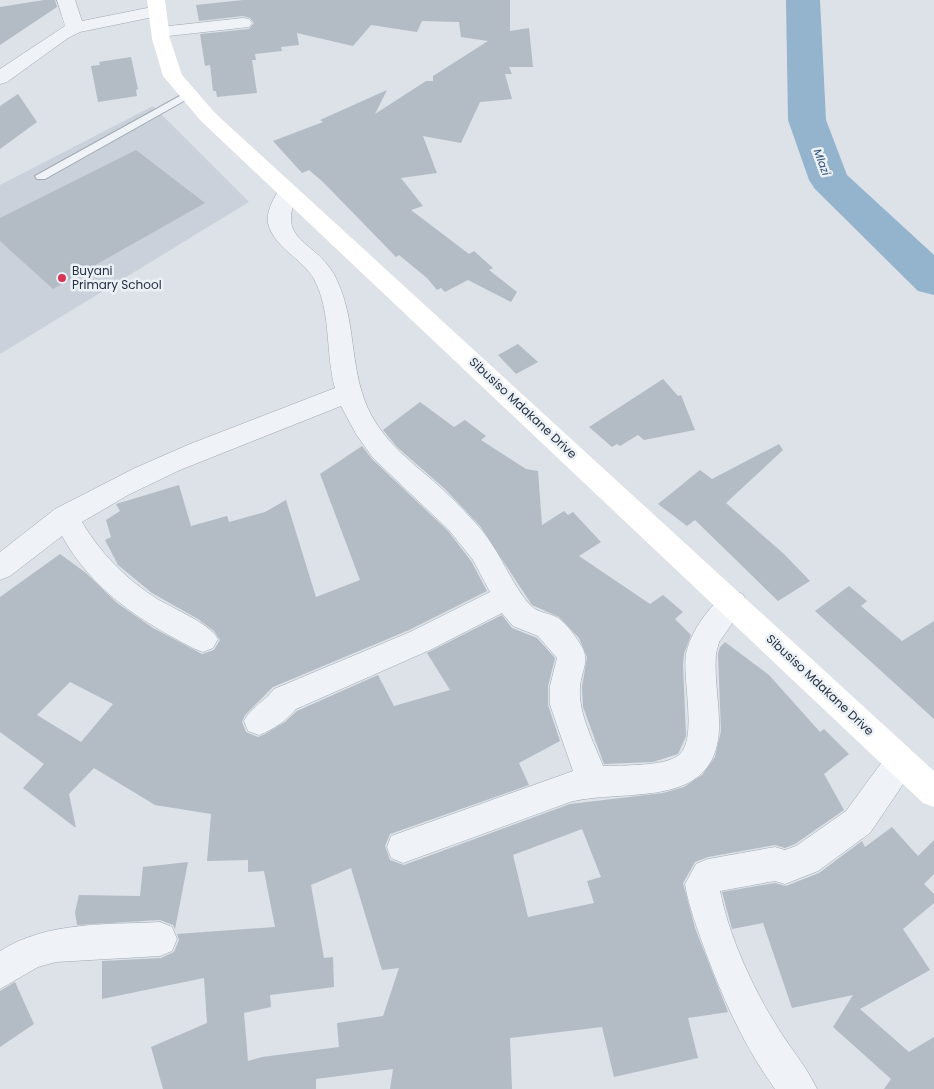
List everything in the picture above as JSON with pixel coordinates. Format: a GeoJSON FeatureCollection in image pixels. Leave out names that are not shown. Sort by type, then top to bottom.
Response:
{"type":"FeatureCollection","features":[{"type":"Feature","properties":{"kind":"street"},"geometry":{"type":"LineString","coordinates":[[66,0],[75,28]]}},
{"type":"Feature","properties":{"kind":"street"},"geometry":{"type":"LineString","coordinates":[[0,78],[62,34],[75,28],[157,14],[243,23]]}},
{"type":"Feature","properties":{"kind":"street","name":"Sibusiso Mdakane Drive"},"geometry":{"type":"LineString","coordinates":[[157,14],[165,56],[174,76],[208,118],[934,792]]}},
{"type":"Feature","properties":{"kind":"street"},"geometry":{"type":"LineString","coordinates":[[288,192],[277,216],[278,225],[283,235],[323,275],[335,300],[342,370],[347,393],[358,416],[392,462],[421,486],[451,515],[493,569],[506,597],[522,617],[548,627],[563,642],[572,657],[565,686],[565,705],[594,782]]}},
{"type":"Feature","properties":{"kind":"street"},"geometry":{"type":"LineString","coordinates":[[0,568],[65,517],[109,491],[207,448],[315,409],[347,393]]}},
{"type":"Feature","properties":{"kind":"street"},"geometry":{"type":"LineString","coordinates":[[65,517],[79,543],[97,568],[126,593],[158,616],[203,639]]}},
{"type":"Feature","properties":{"kind":"street"},"geometry":{"type":"LineString","coordinates":[[259,721],[278,708],[285,700],[420,641],[506,597]]}},
{"type":"Feature","properties":{"kind":"street"},"geometry":{"type":"LineString","coordinates":[[403,847],[468,821],[574,785],[660,776],[680,772],[691,766],[697,758],[701,745],[703,720],[699,667],[706,639],[733,604]]}},
{"type":"Feature","properties":{"kind":"street"},"geometry":{"type":"LineString","coordinates":[[798,1089],[773,1056],[740,997],[708,913],[702,884],[708,876],[775,864],[786,867],[806,859],[858,822],[901,761]]}},
{"type":"Feature","properties":{"kind":"street"},"geometry":{"type":"LineString","coordinates":[[0,971],[30,952],[56,945],[160,939]]}},
{"type":"Feature","properties":{"kind":"lane"},"geometry":{"type":"LineString","coordinates":[[41,176],[187,94]]}},
{"type":"Feature","properties":{"kind":"shaded area","name":"Buyani Primary School"},"geometry":{"type":"Polygon","coordinates":[[[153,106],[249,202],[0,354],[0,185],[153,106]]]}},
{"type":"Feature","properties":{"kind":"building"},"geometry":{"type":"Polygon","coordinates":[[[55,0],[57,7],[0,45],[0,7],[55,0]]]}},
{"type":"Feature","properties":{"kind":"building"},"geometry":{"type":"Polygon","coordinates":[[[243,0],[510,0],[510,31],[529,28],[533,67],[509,67],[512,74],[505,74],[512,99],[480,102],[461,143],[423,136],[437,173],[401,178],[423,206],[411,210],[469,254],[474,251],[493,268],[489,270],[517,292],[511,302],[468,280],[445,292],[441,288],[437,290],[427,278],[399,255],[396,257],[323,182],[309,170],[302,173],[273,141],[323,122],[320,120],[387,90],[375,114],[426,81],[433,81],[433,76],[488,41],[461,37],[459,22],[422,21],[417,32],[371,25],[353,46],[297,33],[299,45],[281,47],[282,51],[255,54],[256,60],[252,60],[257,93],[217,97],[216,91],[213,91],[210,65],[205,66],[200,34],[249,29],[254,23],[250,18],[243,16],[199,21],[196,5],[243,0]]]}},
{"type":"Feature","properties":{"kind":"building"},"geometry":{"type":"Polygon","coordinates":[[[131,57],[138,89],[136,90],[137,96],[98,102],[91,66],[100,65],[99,62],[131,57]]]}},
{"type":"Feature","properties":{"kind":"building"},"geometry":{"type":"Polygon","coordinates":[[[18,94],[37,122],[0,149],[0,106],[18,94]]]}},
{"type":"Feature","properties":{"kind":"building"},"geometry":{"type":"Polygon","coordinates":[[[136,150],[205,203],[53,289],[0,241],[0,218],[136,150]]]}},
{"type":"Feature","properties":{"kind":"building"},"geometry":{"type":"Polygon","coordinates":[[[518,344],[538,362],[516,374],[498,355],[518,344]]]}},
{"type":"Feature","properties":{"kind":"building"},"geometry":{"type":"Polygon","coordinates":[[[663,379],[678,396],[681,395],[695,430],[644,440],[638,435],[620,446],[617,444],[612,447],[589,427],[663,379]]]}},
{"type":"Feature","properties":{"kind":"building"},"geometry":{"type":"Polygon","coordinates":[[[420,402],[454,427],[465,420],[486,436],[481,440],[526,469],[538,471],[542,525],[564,511],[568,515],[573,512],[601,542],[579,556],[650,604],[663,595],[683,612],[675,619],[691,635],[684,654],[683,665],[686,736],[678,754],[653,762],[604,764],[583,707],[582,687],[587,657],[579,638],[559,617],[532,605],[480,526],[445,489],[397,447],[383,430],[420,402]]]}},
{"type":"Feature","properties":{"kind":"building"},"geometry":{"type":"Polygon","coordinates":[[[779,444],[783,450],[726,503],[784,554],[810,581],[778,601],[695,520],[687,526],[658,504],[700,470],[712,479],[779,444]]]}},
{"type":"Feature","properties":{"kind":"building"},"geometry":{"type":"Polygon","coordinates":[[[362,446],[372,459],[448,531],[471,561],[487,591],[409,630],[273,687],[245,715],[242,722],[246,732],[258,737],[265,734],[285,722],[297,711],[378,675],[394,706],[450,690],[427,653],[502,615],[512,628],[537,638],[555,658],[548,686],[548,705],[560,741],[519,763],[529,785],[390,834],[385,846],[390,860],[404,865],[570,804],[663,793],[684,787],[702,775],[715,757],[721,731],[718,654],[720,647],[725,642],[769,675],[820,732],[824,729],[849,754],[824,774],[844,810],[795,844],[785,848],[775,845],[708,857],[695,862],[683,883],[695,928],[728,1012],[688,1018],[698,1058],[614,1077],[602,1027],[510,1038],[512,1089],[390,1089],[393,1069],[316,1079],[316,1089],[163,1089],[151,1047],[207,1023],[204,978],[102,999],[102,961],[161,958],[174,952],[179,940],[177,934],[275,927],[264,871],[248,872],[248,860],[207,861],[211,814],[155,805],[94,768],[69,794],[76,828],[23,788],[44,764],[0,732],[0,597],[60,554],[86,573],[117,603],[153,628],[202,654],[214,650],[220,640],[214,631],[198,619],[152,593],[118,565],[105,540],[111,537],[106,520],[120,511],[116,504],[179,485],[191,526],[227,516],[229,522],[265,512],[286,500],[316,597],[360,580],[320,474],[362,446]],[[70,682],[37,715],[81,742],[113,704],[70,682]],[[582,829],[513,855],[528,917],[594,903],[587,881],[601,877],[582,829]],[[351,868],[311,885],[324,958],[333,957],[334,987],[270,995],[271,1007],[244,1013],[248,1061],[262,1057],[339,1047],[337,1023],[383,1016],[399,968],[382,970],[351,868]]]}},
{"type":"Feature","properties":{"kind":"building"},"geometry":{"type":"Polygon","coordinates":[[[849,586],[867,601],[861,606],[902,641],[934,621],[934,719],[815,611],[849,586]]]}},
{"type":"Feature","properties":{"kind":"building"},"geometry":{"type":"Polygon","coordinates":[[[892,827],[918,856],[934,840],[934,874],[924,884],[934,894],[934,903],[903,929],[930,970],[860,1009],[909,1052],[934,1037],[934,1089],[884,1089],[891,1079],[833,1027],[853,995],[792,1008],[763,923],[732,929],[722,892],[775,883],[786,886],[819,873],[862,841],[865,847],[892,827]]]}},
{"type":"Feature","properties":{"kind":"building"},"geometry":{"type":"Polygon","coordinates":[[[188,862],[175,929],[173,925],[160,920],[77,925],[75,912],[79,895],[140,896],[143,867],[188,862]]]}},
{"type":"Feature","properties":{"kind":"building"},"geometry":{"type":"Polygon","coordinates":[[[15,982],[34,1024],[0,1047],[0,991],[15,982]]]}},
{"type":"Feature","properties":{"kind":"waterway","name":"Mlazi"},"geometry":{"type":"LineString","coordinates":[[803,0],[807,120],[829,180],[934,280]]}},
{"type":"Feature","properties":{"kind":"place","name":"Buyani Primary School"},"geometry":{"type":"Point","coordinates":[62,278]}}]}
